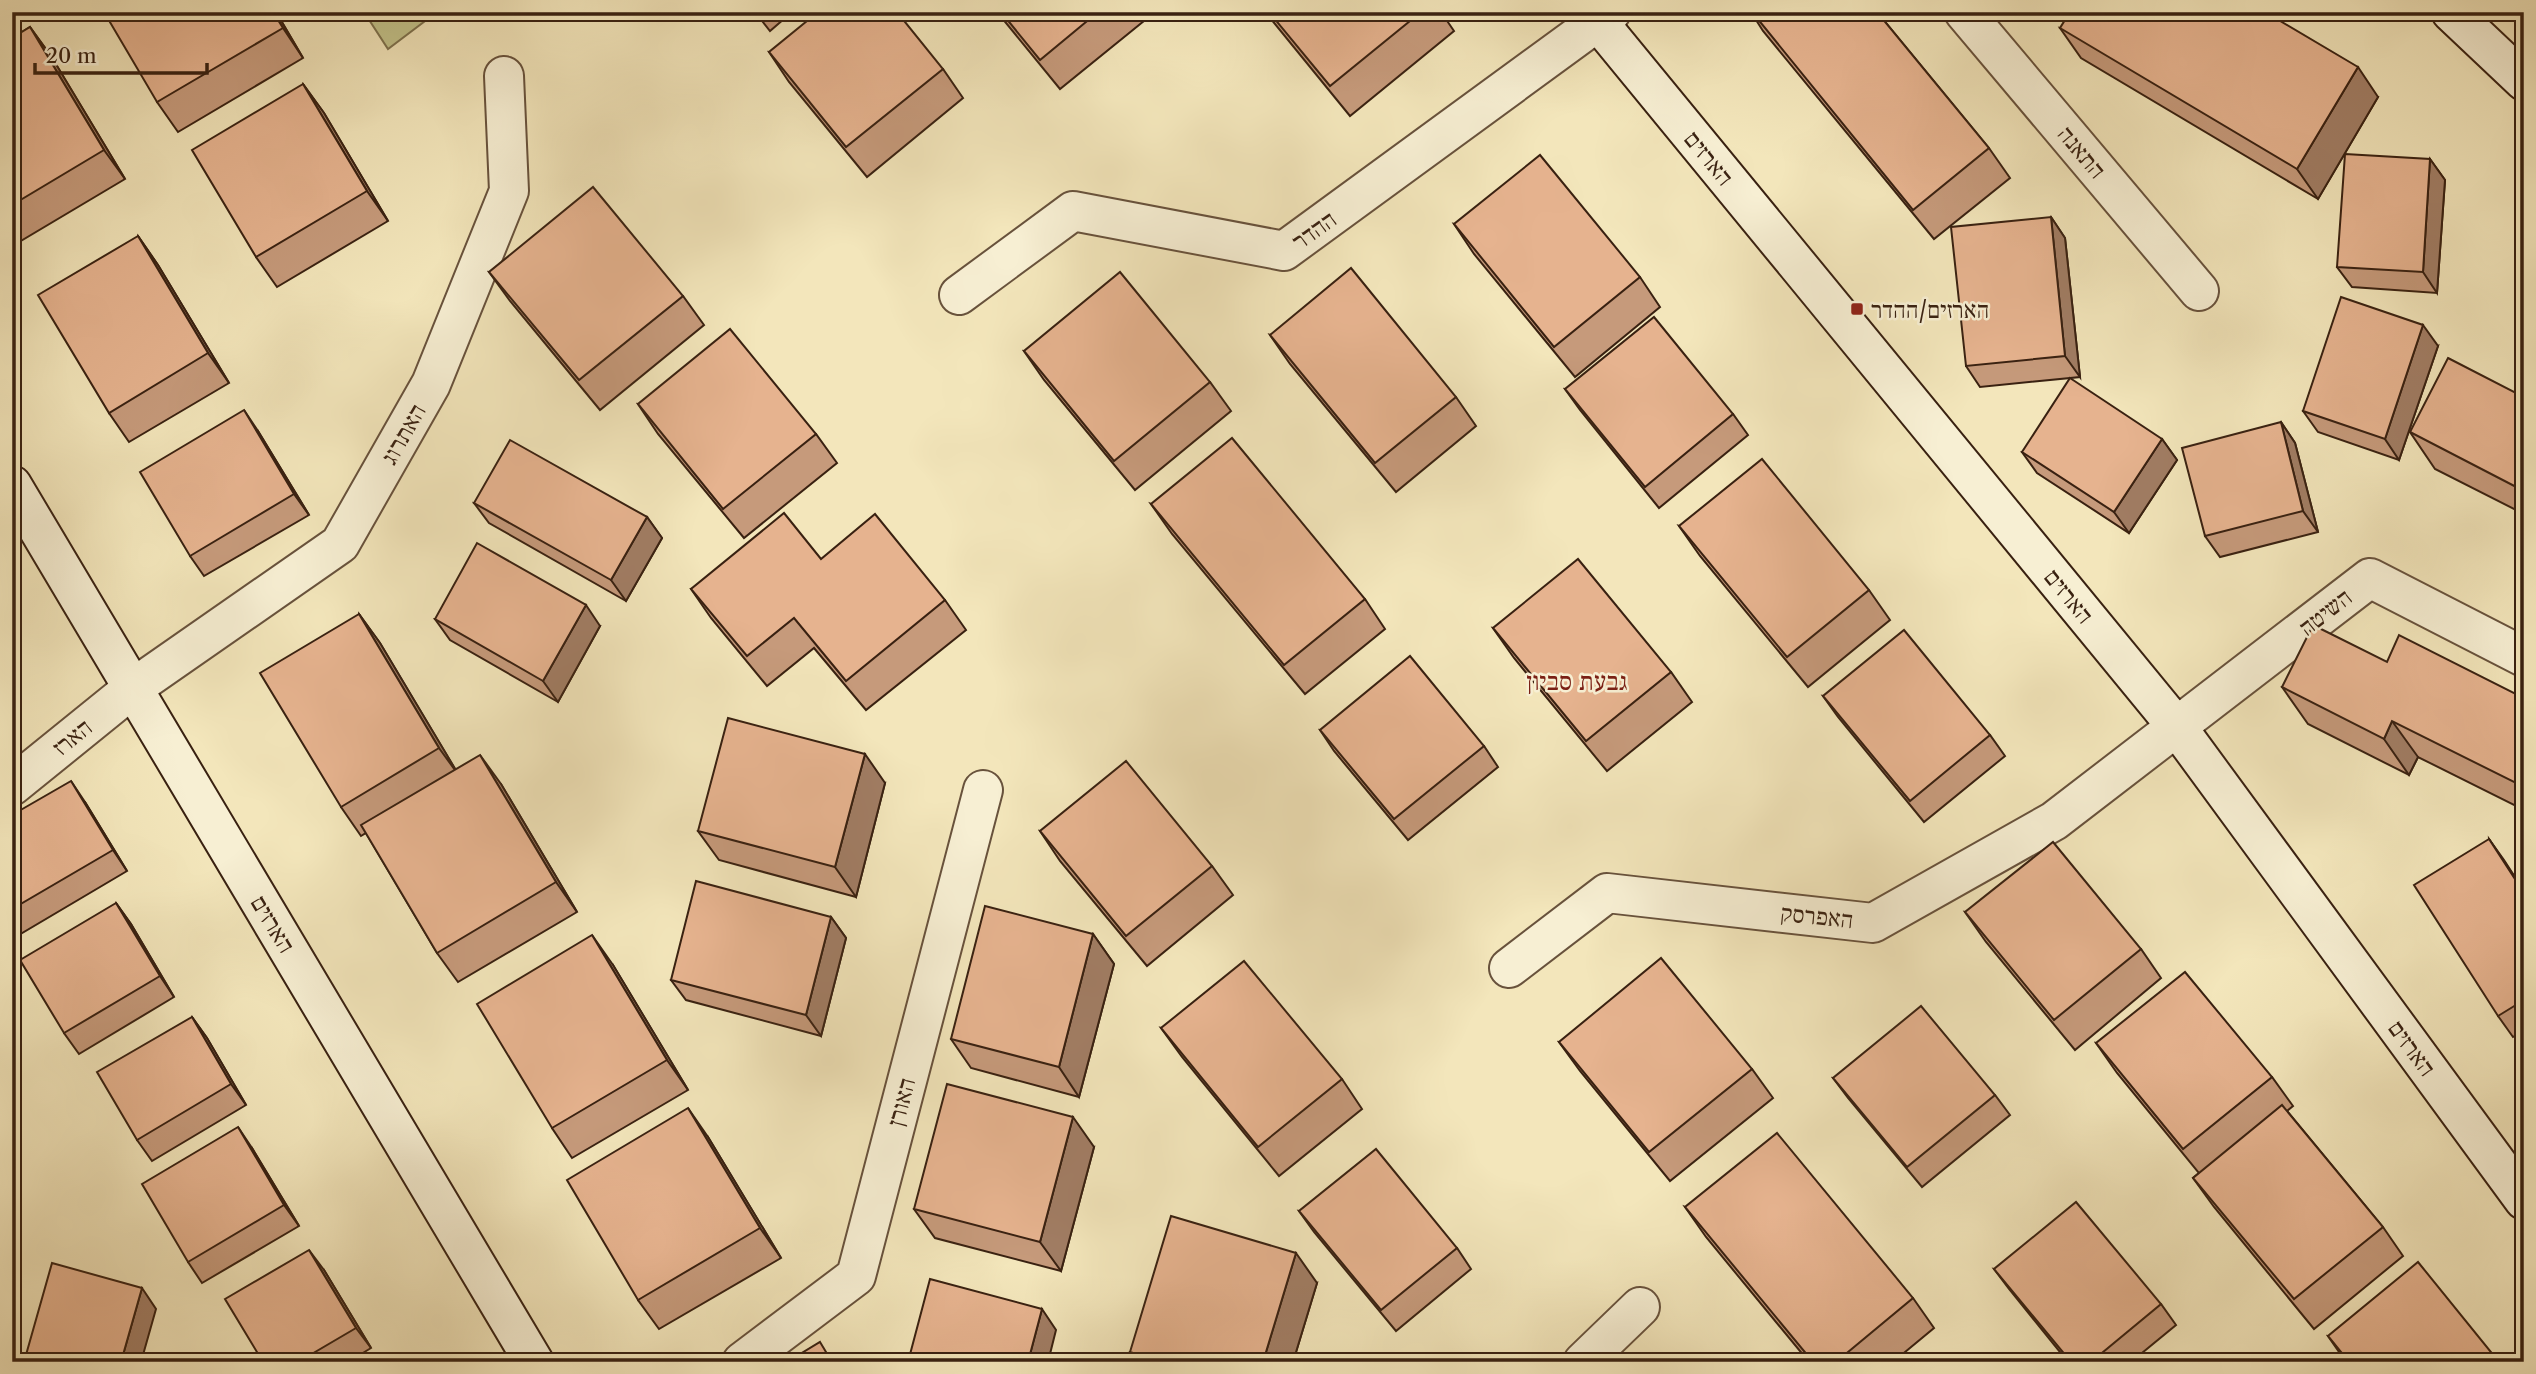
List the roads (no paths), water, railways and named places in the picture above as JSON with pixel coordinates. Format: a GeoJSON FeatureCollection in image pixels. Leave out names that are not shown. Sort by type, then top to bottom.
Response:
{"type":"FeatureCollection","features":[{"type":"Feature","properties":{"kind":"street","name":"התאנה"},"geometry":{"type":"LineString","coordinates":[[1964,12],[2199,291]]}},
{"type":"Feature","properties":{"kind":"street"},"geometry":{"type":"LineString","coordinates":[[2452,12],[2524,82]]}},
{"type":"Feature","properties":{"kind":"street","name":"ההדר"},"geometry":{"type":"LineString","coordinates":[[959,295],[1073,211],[1284,251],[1599,15]]}},
{"type":"Feature","properties":{"kind":"street","name":"הארזים"},"geometry":{"type":"LineString","coordinates":[[1599,15],[2177,727],[2524,1200]]}},
{"type":"Feature","properties":{"kind":"street","name":"האתרוג"},"geometry":{"type":"LineString","coordinates":[[133,688],[340,544],[431,384],[509,191],[504,76]]}},
{"type":"Feature","properties":{"kind":"street","name":"הארזים"},"geometry":{"type":"LineString","coordinates":[[12,485],[534,1362]]}},
{"type":"Feature","properties":{"kind":"street","name":"השיטה"},"geometry":{"type":"LineString","coordinates":[[2177,727],[2370,578],[2524,657]]}},
{"type":"Feature","properties":{"kind":"street","name":"הארז"},"geometry":{"type":"LineString","coordinates":[[12,786],[133,688]]}},
{"type":"Feature","properties":{"kind":"street","name":"האפרסק"},"geometry":{"type":"LineString","coordinates":[[1509,968],[1606,893],[1873,923],[2054,821],[2177,727]]}},
{"type":"Feature","properties":{"kind":"street","name":"האורן"},"geometry":{"type":"LineString","coordinates":[[742,1362],[856,1276],[983,790]]}},
{"type":"Feature","properties":{"kind":"street"},"geometry":{"type":"LineString","coordinates":[[1583,1362],[1640,1307]]}},
{"type":"Feature","properties":{"kind":"place","name":"הארזים/ההדר"},"geometry":{"type":"Point","coordinates":[1857,309]}},
{"type":"Feature","properties":{"kind":"district","name":"גבעת סביון"},"geometry":{"type":"Point","coordinates":[1577,681]}}]}
